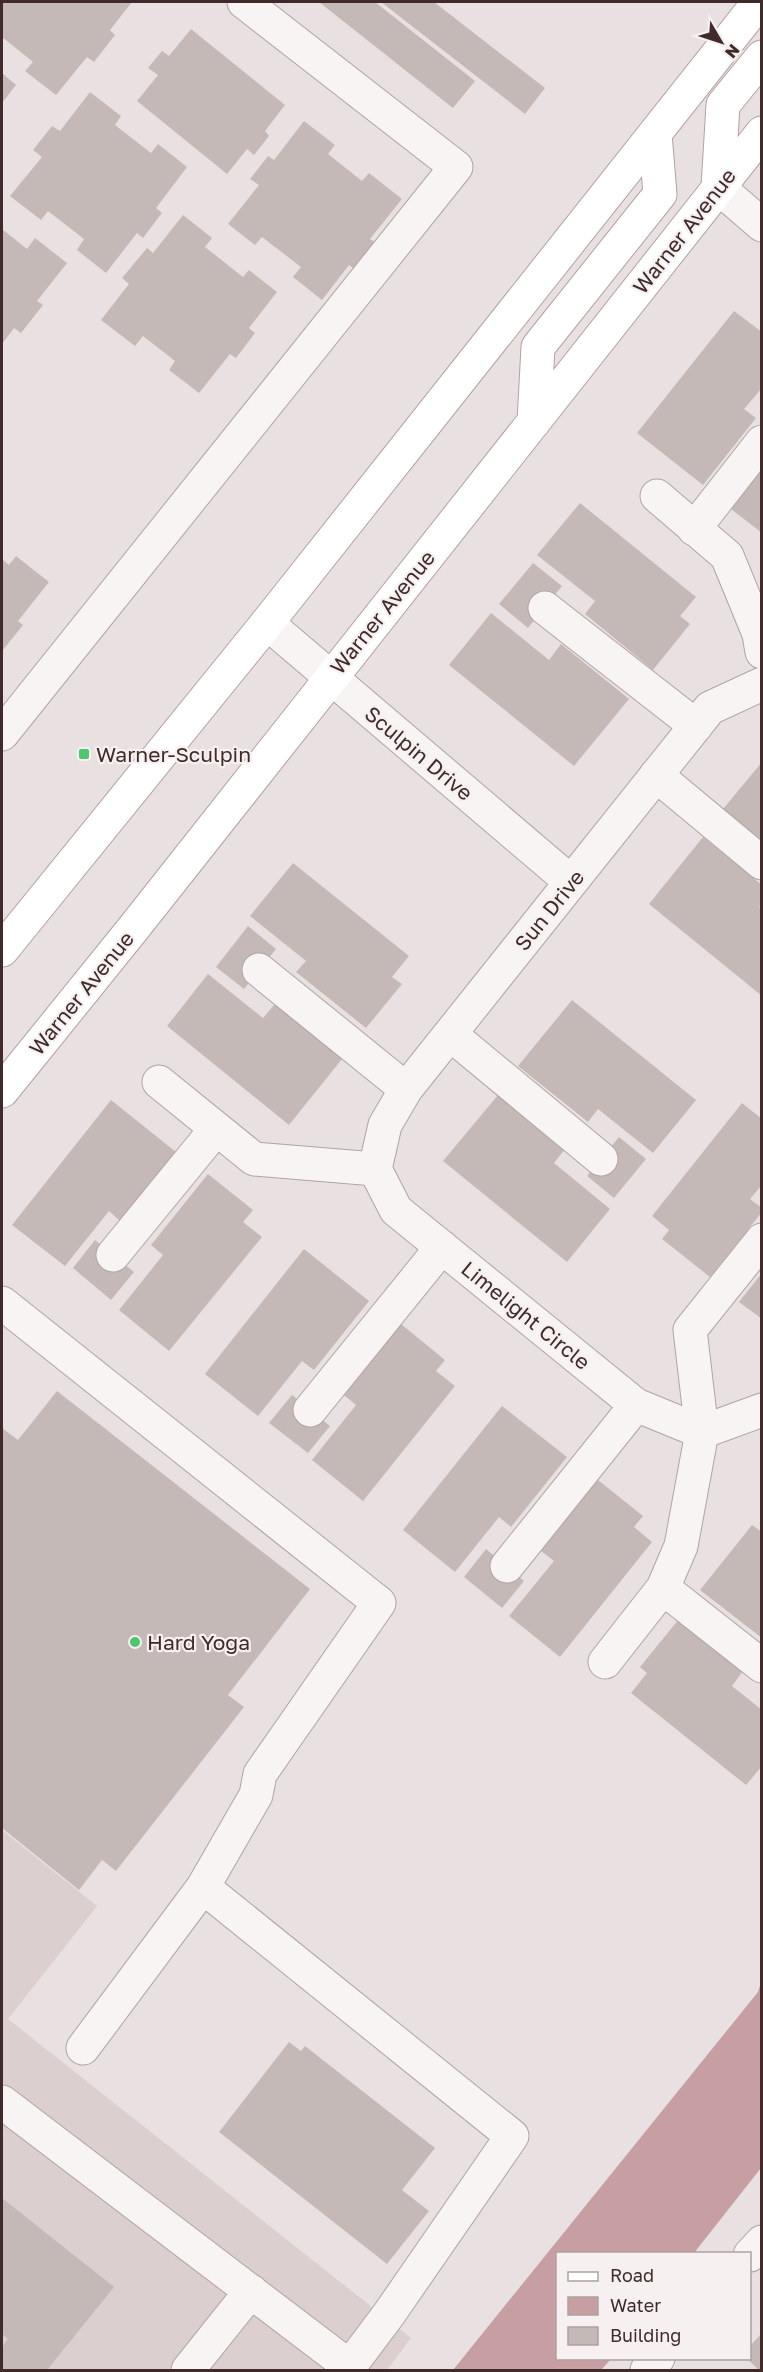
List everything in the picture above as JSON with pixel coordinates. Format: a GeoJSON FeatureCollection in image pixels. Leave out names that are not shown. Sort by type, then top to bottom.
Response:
{"type":"FeatureCollection","features":[{"type":"Feature","properties":{"kind":"main road"},"geometry":{"type":"LineString","coordinates":[[2,950],[267,623],[759,2]]}},
{"type":"Feature","properties":{"kind":"main road"},"geometry":{"type":"LineString","coordinates":[[718,187],[723,105],[762,57]]}},
{"type":"Feature","properties":{"kind":"main road"},"geometry":{"type":"LineString","coordinates":[[534,422],[538,347],[660,194],[654,134]]}},
{"type":"Feature","properties":{"kind":"main road","name":"Warner Avenue"},"geometry":{"type":"LineString","coordinates":[[2,1091],[136,925],[718,187],[756,150]]}},
{"type":"Feature","properties":{"kind":"street"},"geometry":{"type":"LineString","coordinates":[[2,734],[456,167],[244,2]]}},
{"type":"Feature","properties":{"kind":"street"},"geometry":{"type":"LineString","coordinates":[[718,187],[762,225]]}},
{"type":"Feature","properties":{"kind":"street"},"geometry":{"type":"LineString","coordinates":[[694,529],[762,442]]}},
{"type":"Feature","properties":{"kind":"street"},"geometry":{"type":"LineString","coordinates":[[657,496],[727,556],[759,634],[762,652]]}},
{"type":"Feature","properties":{"kind":"street"},"geometry":{"type":"LineString","coordinates":[[545,608],[696,726]]}},
{"type":"Feature","properties":{"kind":"street","name":"Sculpin Drive"},"geometry":{"type":"LineString","coordinates":[[267,623],[572,882]]}},
{"type":"Feature","properties":{"kind":"street","name":"Sun Drive"},"geometry":{"type":"LineString","coordinates":[[375,1169],[385,1125],[406,1089],[656,775],[710,708],[762,684]]}},
{"type":"Feature","properties":{"kind":"street"},"geometry":{"type":"LineString","coordinates":[[656,775],[762,863]]}},
{"type":"Feature","properties":{"kind":"street"},"geometry":{"type":"LineString","coordinates":[[259,970],[406,1089]]}},
{"type":"Feature","properties":{"kind":"street"},"geometry":{"type":"LineString","coordinates":[[450,1034],[601,1159]]}},
{"type":"Feature","properties":{"kind":"street"},"geometry":{"type":"LineString","coordinates":[[159,1082],[254,1159],[375,1169]]}},
{"type":"Feature","properties":{"kind":"street"},"geometry":{"type":"LineString","coordinates":[[113,1255],[216,1129]]}},
{"type":"Feature","properties":{"kind":"street","name":"Limelight Circle"},"geometry":{"type":"LineString","coordinates":[[375,1169],[396,1210],[636,1405],[702,1432]]}},
{"type":"Feature","properties":{"kind":"street"},"geometry":{"type":"LineString","coordinates":[[605,1662],[663,1588],[681,1546],[702,1432],[690,1329],[762,1240]]}},
{"type":"Feature","properties":{"kind":"street"},"geometry":{"type":"LineString","coordinates":[[310,1410],[442,1247]]}},
{"type":"Feature","properties":{"kind":"street"},"geometry":{"type":"LineString","coordinates":[[2,1303],[379,1603],[261,1774],[256,1795],[204,1887],[84,2048]]}},
{"type":"Feature","properties":{"kind":"street"},"geometry":{"type":"LineString","coordinates":[[507,1566],[636,1405]]}},
{"type":"Feature","properties":{"kind":"street"},"geometry":{"type":"LineString","coordinates":[[702,1432],[762,1410]]}},
{"type":"Feature","properties":{"kind":"street"},"geometry":{"type":"LineString","coordinates":[[663,1588],[762,1666]]}},
{"type":"Feature","properties":{"kind":"street"},"geometry":{"type":"LineString","coordinates":[[2,2102],[250,2290],[348,2369],[513,2136],[204,1887]]}},
{"type":"Feature","properties":{"kind":"street"},"geometry":{"type":"LineString","coordinates":[[751,2254],[762,2242]]}},
{"type":"Feature","properties":{"kind":"street"},"geometry":{"type":"LineString","coordinates":[[188,2370],[250,2290]]}},
{"type":"Feature","properties":{"kind":"shaded area"},"geometry":{"type":"Polygon","coordinates":[[[2,1830],[97,1906],[8,2019],[411,2338],[387,2370],[2,2370],[2,1830]]]}},
{"type":"Feature","properties":{"kind":"water"},"geometry":{"type":"Polygon","coordinates":[[[761,1982],[761,2168],[695,2252],[556,2252],[556,2360],[610,2360],[601,2370],[453,2370],[758,1992],[761,1982]]]}},
{"type":"Feature","properties":{"kind":"building"},"geometry":{"type":"Polygon","coordinates":[[[2,2],[132,2],[110,30],[115,35],[94,62],[87,57],[56,95],[25,71],[33,62],[2,37],[2,2]]]}},
{"type":"Feature","properties":{"kind":"building"},"geometry":{"type":"Polygon","coordinates":[[[319,2],[375,2],[475,81],[453,108],[319,2]]]}},
{"type":"Feature","properties":{"kind":"building"},"geometry":{"type":"Polygon","coordinates":[[[381,2],[434,2],[545,88],[525,114],[381,2]]]}},
{"type":"Feature","properties":{"kind":"building"},"geometry":{"type":"Polygon","coordinates":[[[191,29],[285,105],[265,131],[269,136],[254,155],[247,149],[227,174],[137,101],[158,75],[148,68],[162,51],[169,56],[191,29]]]}},
{"type":"Feature","properties":{"kind":"building"},"geometry":{"type":"Polygon","coordinates":[[[2,73],[16,85],[2,103],[2,73]]]}},
{"type":"Feature","properties":{"kind":"building"},"geometry":{"type":"Polygon","coordinates":[[[90,92],[121,116],[115,125],[151,153],[158,144],[187,167],[156,208],[162,213],[143,238],[137,233],[106,273],[77,250],[84,239],[48,211],[41,220],[10,196],[42,157],[33,150],[52,126],[60,131],[90,92]]]}},
{"type":"Feature","properties":{"kind":"building"},"geometry":{"type":"Polygon","coordinates":[[[304,121],[335,145],[328,154],[362,181],[369,173],[402,199],[370,239],[378,244],[357,271],[349,265],[322,300],[293,277],[301,267],[262,237],[255,245],[228,224],[259,185],[250,179],[268,156],[274,160],[304,121]]]}},
{"type":"Feature","properties":{"kind":"building"},"geometry":{"type":"Polygon","coordinates":[[[183,215],[212,238],[205,247],[243,277],[249,270],[277,292],[249,328],[255,333],[236,358],[230,354],[199,393],[169,370],[175,361],[143,336],[135,346],[101,320],[129,284],[122,278],[147,248],[153,253],[183,215]]]}},
{"type":"Feature","properties":{"kind":"building"},"geometry":{"type":"Polygon","coordinates":[[[2,229],[27,249],[35,238],[67,263],[37,301],[43,305],[21,333],[14,328],[2,344],[2,229]]]}},
{"type":"Feature","properties":{"kind":"building"},"geometry":{"type":"Polygon","coordinates":[[[734,311],[762,332],[762,388],[744,409],[756,418],[703,485],[637,433],[734,311]]]}},
{"type":"Feature","properties":{"kind":"building"},"geometry":{"type":"Polygon","coordinates":[[[762,470],[762,533],[731,509],[762,470]]]}},
{"type":"Feature","properties":{"kind":"building"},"geometry":{"type":"Polygon","coordinates":[[[580,503],[696,597],[680,616],[690,624],[653,670],[585,614],[595,601],[537,555],[580,503]]]}},
{"type":"Feature","properties":{"kind":"building"},"geometry":{"type":"Polygon","coordinates":[[[16,556],[49,582],[18,621],[23,625],[3,650],[2,559],[9,565],[16,556]]]}},
{"type":"Feature","properties":{"kind":"building"},"geometry":{"type":"Polygon","coordinates":[[[533,563],[562,586],[528,628],[499,604],[533,563]]]}},
{"type":"Feature","properties":{"kind":"building"},"geometry":{"type":"Polygon","coordinates":[[[491,613],[549,660],[561,644],[629,699],[574,766],[449,665],[491,613]]]}},
{"type":"Feature","properties":{"kind":"building"},"geometry":{"type":"Polygon","coordinates":[[[762,762],[762,840],[723,809],[762,762]]]}},
{"type":"Feature","properties":{"kind":"building"},"geometry":{"type":"Polygon","coordinates":[[[703,837],[762,885],[762,904],[759,907],[762,909],[762,996],[649,904],[703,837]]]}},
{"type":"Feature","properties":{"kind":"building"},"geometry":{"type":"Polygon","coordinates":[[[293,863],[409,956],[392,977],[402,984],[366,1028],[296,972],[306,961],[250,916],[293,863]]]}},
{"type":"Feature","properties":{"kind":"building"},"geometry":{"type":"Polygon","coordinates":[[[248,926],[276,949],[244,989],[216,967],[248,926]]]}},
{"type":"Feature","properties":{"kind":"building"},"geometry":{"type":"Polygon","coordinates":[[[208,974],[263,1018],[275,1004],[342,1059],[289,1125],[167,1026],[208,974]]]}},
{"type":"Feature","properties":{"kind":"building"},"geometry":{"type":"Polygon","coordinates":[[[572,1000],[696,1100],[653,1153],[598,1109],[588,1122],[518,1066],[572,1000]]]}},
{"type":"Feature","properties":{"kind":"building"},"geometry":{"type":"Polygon","coordinates":[[[498,1095],[565,1149],[554,1163],[610,1209],[567,1262],[443,1161],[498,1095]]]}},
{"type":"Feature","properties":{"kind":"building"},"geometry":{"type":"Polygon","coordinates":[[[111,1100],[176,1152],[120,1221],[109,1211],[65,1266],[12,1225],[111,1100]]]}},
{"type":"Feature","properties":{"kind":"building"},"geometry":{"type":"Polygon","coordinates":[[[742,1103],[762,1119],[762,1185],[750,1199],[762,1208],[762,1212],[710,1277],[662,1239],[669,1230],[652,1216],[742,1103]]]}},
{"type":"Feature","properties":{"kind":"building"},"geometry":{"type":"Polygon","coordinates":[[[619,1137],[646,1159],[614,1198],[587,1176],[619,1137]]]}},
{"type":"Feature","properties":{"kind":"building"},"geometry":{"type":"Polygon","coordinates":[[[208,1174],[253,1210],[243,1222],[262,1237],[169,1351],[119,1310],[163,1255],[151,1245],[208,1174]]]}},
{"type":"Feature","properties":{"kind":"building"},"geometry":{"type":"Polygon","coordinates":[[[95,1240],[134,1272],[111,1300],[73,1268],[95,1240]]]}},
{"type":"Feature","properties":{"kind":"building"},"geometry":{"type":"Polygon","coordinates":[[[304,1249],[369,1301],[314,1370],[302,1361],[258,1416],[205,1374],[304,1249]]]}},
{"type":"Feature","properties":{"kind":"building"},"geometry":{"type":"Polygon","coordinates":[[[762,1273],[762,1319],[739,1302],[762,1273]]]}},
{"type":"Feature","properties":{"kind":"building"},"geometry":{"type":"Polygon","coordinates":[[[401,1324],[445,1360],[436,1371],[455,1386],[363,1501],[312,1460],[356,1405],[344,1395],[401,1324]]]}},
{"type":"Feature","properties":{"kind":"building","name":"Hard Yoga"},"geometry":{"type":"Polygon","coordinates":[[[57,1391],[310,1589],[228,1695],[244,1707],[116,1871],[102,1860],[79,1890],[2,1828],[2,1428],[18,1440],[57,1391]]]}},
{"type":"Feature","properties":{"kind":"building"},"geometry":{"type":"Polygon","coordinates":[[[292,1395],[330,1426],[308,1453],[269,1423],[292,1395]]]}},
{"type":"Feature","properties":{"kind":"building"},"geometry":{"type":"Polygon","coordinates":[[[502,1406],[567,1457],[511,1527],[499,1517],[455,1572],[403,1530],[502,1406]]]}},
{"type":"Feature","properties":{"kind":"building"},"geometry":{"type":"Polygon","coordinates":[[[598,1480],[643,1516],[634,1527],[652,1542],[560,1657],[509,1616],[554,1561],[541,1551],[598,1480]]]}},
{"type":"Feature","properties":{"kind":"building"},"geometry":{"type":"Polygon","coordinates":[[[752,1525],[762,1532],[762,1638],[700,1590],[752,1525]]]}},
{"type":"Feature","properties":{"kind":"building"},"geometry":{"type":"Polygon","coordinates":[[[486,1549],[524,1581],[502,1608],[464,1577],[486,1549]]]}},
{"type":"Feature","properties":{"kind":"building"},"geometry":{"type":"Polygon","coordinates":[[[679,1619],[743,1671],[732,1686],[762,1710],[762,1766],[746,1785],[631,1693],[647,1673],[640,1667],[679,1619]]]}},
{"type":"Feature","properties":{"kind":"building"},"geometry":{"type":"Polygon","coordinates":[[[289,2042],[301,2051],[305,2046],[435,2148],[402,2190],[429,2211],[387,2264],[219,2132],[289,2042]]]}},
{"type":"Feature","properties":{"kind":"building"},"geometry":{"type":"Polygon","coordinates":[[[2,2198],[114,2287],[47,2370],[2,2370],[2,2347],[8,2339],[2,2334],[2,2198]]]}},
{"type":"Feature","properties":{"kind":"building"},"geometry":{"type":"Polygon","coordinates":[[[762,2333],[762,2370],[748,2360],[751,2360],[751,2345],[762,2333]]]}},
{"type":"Feature","properties":{"kind":"place","name":"Warner-Sculpin"},"geometry":{"type":"Point","coordinates":[84,754]}},
{"type":"Feature","properties":{"kind":"place","name":"Hard Yoga"},"geometry":{"type":"Point","coordinates":[135,1642]}}]}
